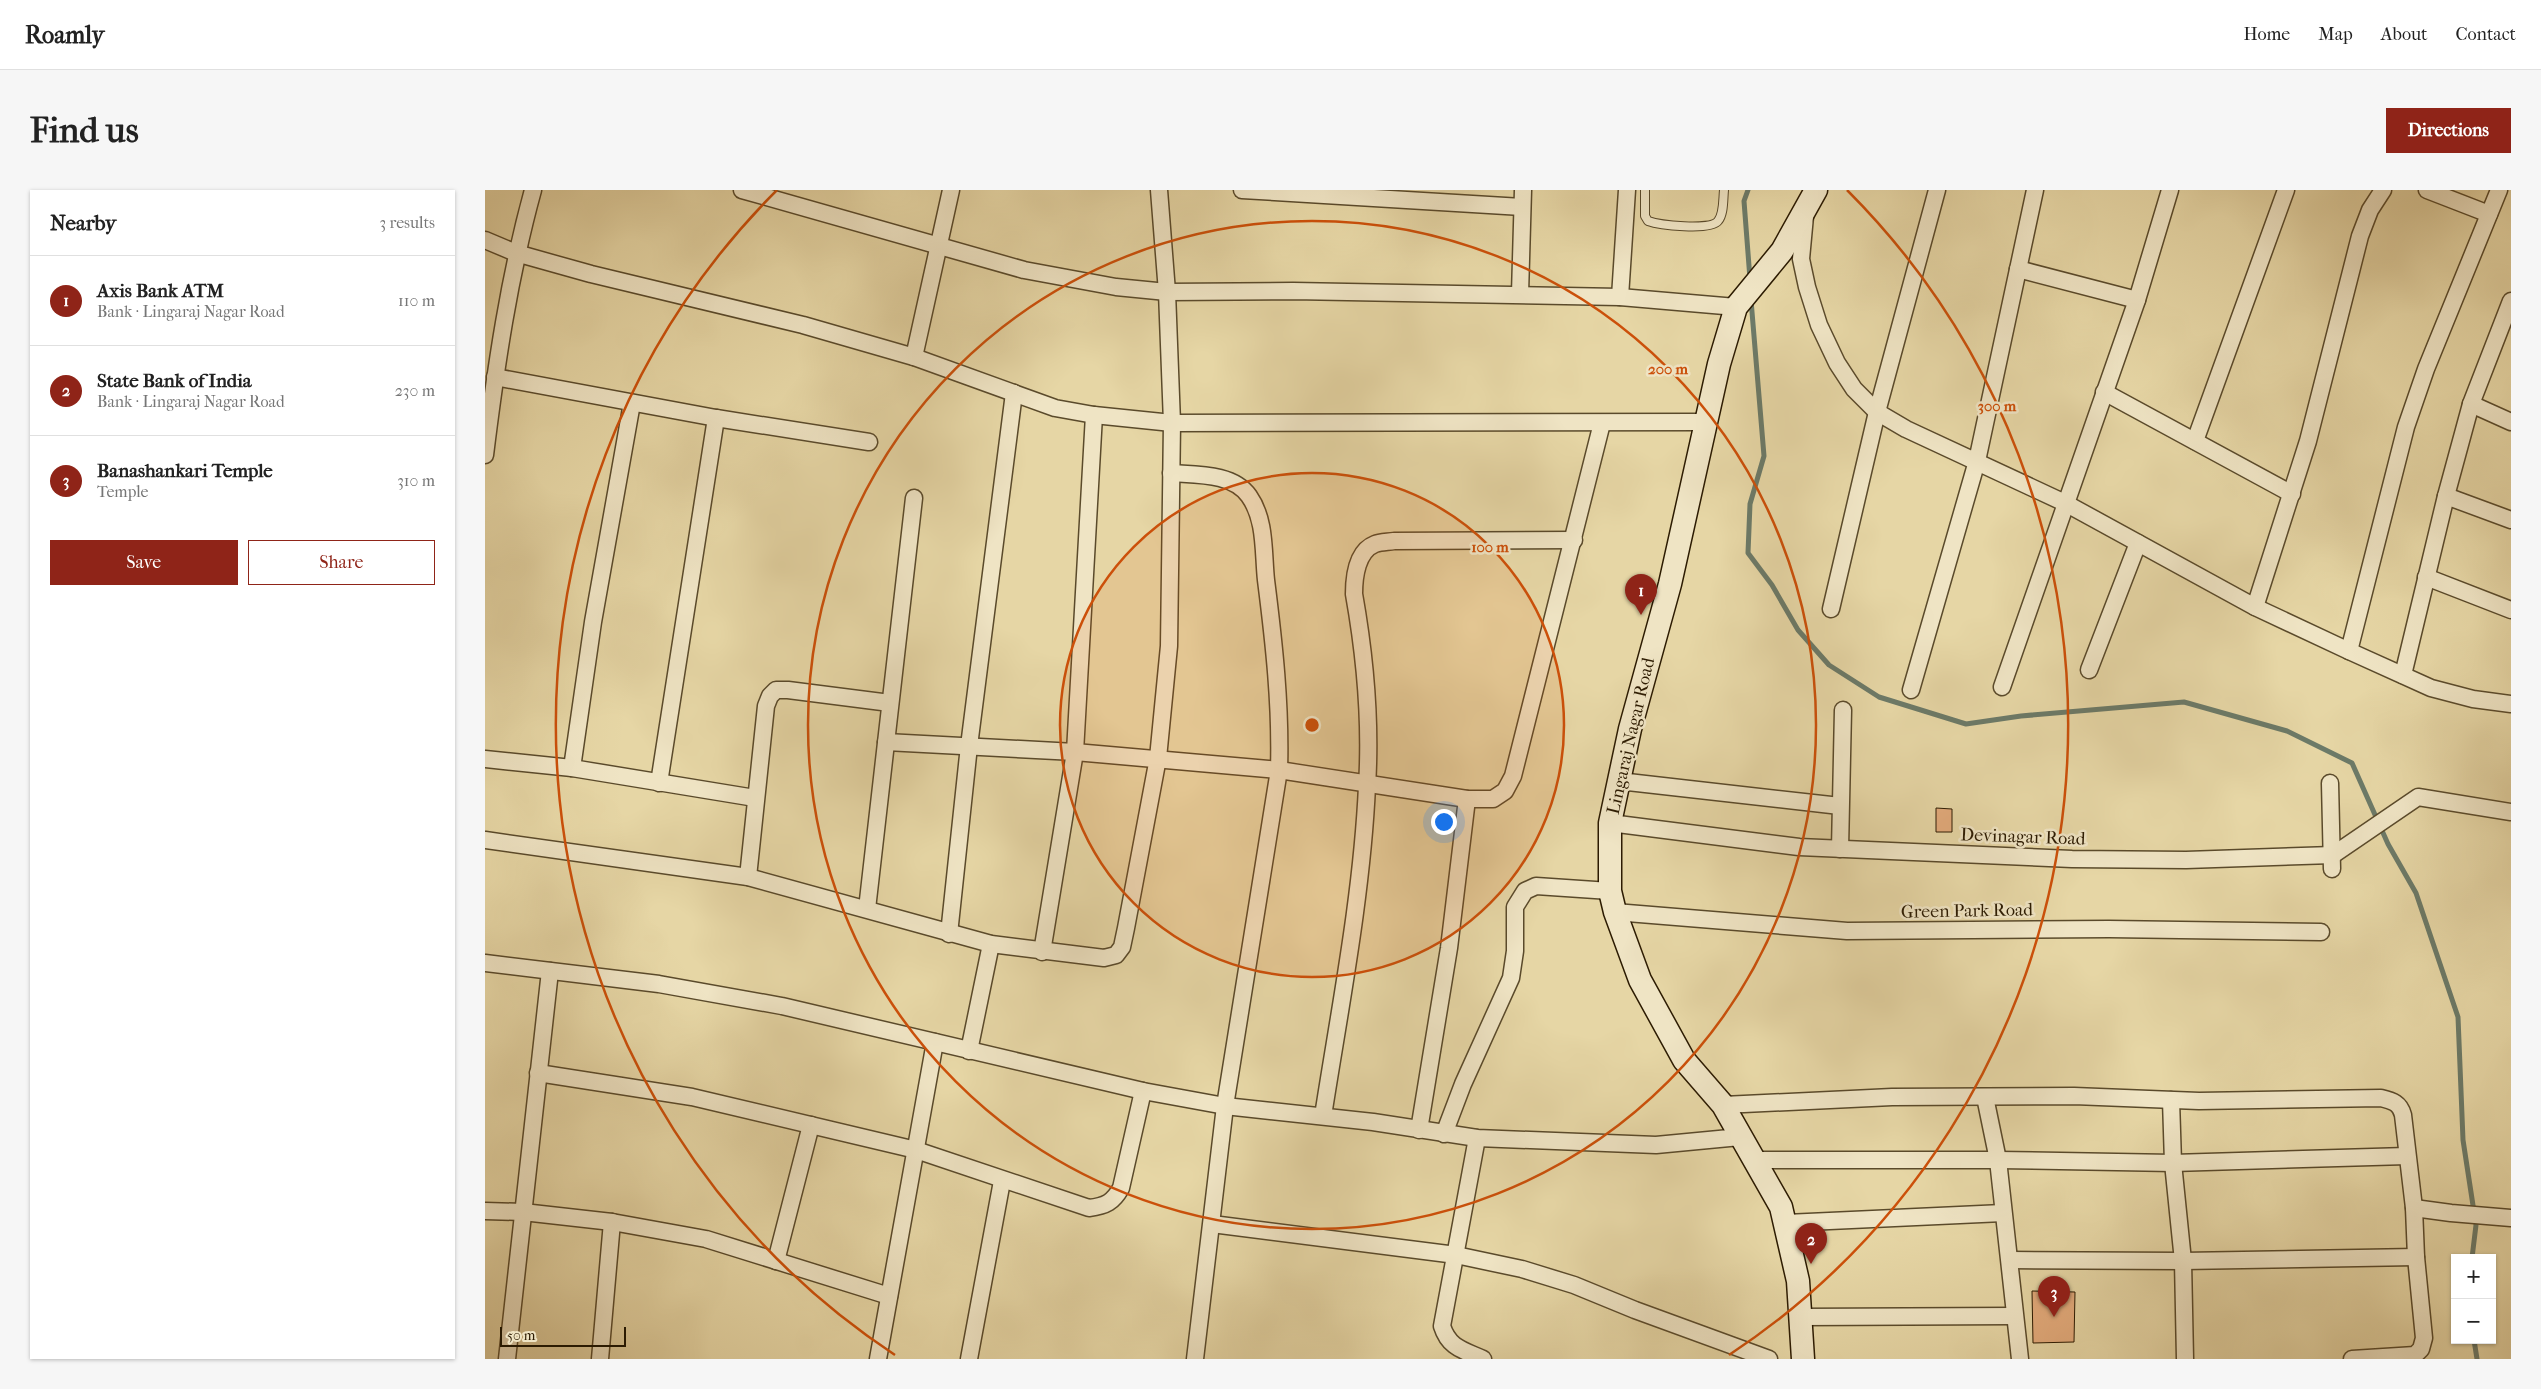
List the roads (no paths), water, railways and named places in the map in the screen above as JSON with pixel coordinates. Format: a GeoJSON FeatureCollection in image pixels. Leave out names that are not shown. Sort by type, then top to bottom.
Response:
{"type":"FeatureCollection","features":[{"type":"Feature","properties":{"kind":"street"},"geometry":{"type":"LineString","coordinates":[[485,455],[495,377],[516,253],[533,190]]}},
{"type":"Feature","properties":{"kind":"street"},"geometry":{"type":"LineString","coordinates":[[743,190],[1023,270],[1116,287],[1167,292],[1293,291],[1520,294],[1740,302]]}},
{"type":"Feature","properties":{"kind":"street"},"geometry":{"type":"LineString","coordinates":[[914,357],[951,190]]}},
{"type":"Feature","properties":{"kind":"street"},"geometry":{"type":"LineString","coordinates":[[485,840],[748,877],[867,908],[949,934],[991,944],[1042,952],[1104,958],[1116,955],[1122,946],[1158,758],[1169,646],[1172,423],[1167,292],[1159,190]]}},
{"type":"Feature","properties":{"kind":"street"},"geometry":{"type":"LineString","coordinates":[[1241,190],[1522,207]]}},
{"type":"Feature","properties":{"kind":"street"},"geometry":{"type":"LineString","coordinates":[[1520,294],[1523,190]]}},
{"type":"Feature","properties":{"kind":"street"},"geometry":{"type":"LineString","coordinates":[[1620,297],[1627,190]]}},
{"type":"Feature","properties":{"kind":"street"},"geometry":{"type":"LineString","coordinates":[[1831,609],[1877,412],[1937,190]]}},
{"type":"Feature","properties":{"kind":"street"},"geometry":{"type":"LineString","coordinates":[[1911,690],[1977,461],[2035,190]]}},
{"type":"Feature","properties":{"kind":"street"},"geometry":{"type":"LineString","coordinates":[[2195,441],[2286,190]]}},
{"type":"Feature","properties":{"kind":"street"},"geometry":{"type":"LineString","coordinates":[[2255,607],[2308,441],[2360,236],[2370,210],[2383,190]]}},
{"type":"Feature","properties":{"kind":"street"},"geometry":{"type":"LineString","coordinates":[[2427,190],[2489,214]]}},
{"type":"Feature","properties":{"kind":"street"},"geometry":{"type":"LineString","coordinates":[[2349,651],[2406,427],[2425,369],[2499,190]]}},
{"type":"Feature","properties":{"kind":"street"},"geometry":{"type":"LineString","coordinates":[[2002,687],[2137,300],[2166,191]]}},
{"type":"Feature","properties":{"kind":"street"},"geometry":{"type":"LineString","coordinates":[[1811,199],[1801,259],[1807,287],[1819,325],[1837,363],[1854,389],[1877,412],[1906,429],[2065,504],[2255,607],[2349,651],[2431,688],[2473,699],[2511,704]]}},
{"type":"Feature","properties":{"kind":"street","name":"Lingaraj Nagar Road"},"geometry":{"type":"LineString","coordinates":[[1803,1359],[1798,1281],[1781,1207],[1723,1105],[1684,1060],[1640,980],[1613,902],[1611,824],[1630,728],[1686,518],[1723,350],[1740,302],[1782,251],[1811,199]]}},
{"type":"Feature","properties":{"kind":"street"},"geometry":{"type":"LineString","coordinates":[[485,240],[516,253],[591,274],[803,325],[914,357],[1055,408],[1094,415],[1172,423],[1398,421],[1706,422]]}},
{"type":"Feature","properties":{"kind":"street"},"geometry":{"type":"LineString","coordinates":[[2018,269],[2137,300]]}},
{"type":"Feature","properties":{"kind":"street"},"geometry":{"type":"LineString","coordinates":[[2403,674],[2446,496],[2471,404],[2510,304]]}},
{"type":"Feature","properties":{"kind":"street"},"geometry":{"type":"LineString","coordinates":[[495,377],[716,418],[869,442]]}},
{"type":"Feature","properties":{"kind":"street"},"geometry":{"type":"LineString","coordinates":[[2104,392],[2292,494]]}},
{"type":"Feature","properties":{"kind":"street"},"geometry":{"type":"LineString","coordinates":[[949,934],[969,746],[1014,394]]}},
{"type":"Feature","properties":{"kind":"street"},"geometry":{"type":"LineString","coordinates":[[572,768],[593,622],[632,403]]}},
{"type":"Feature","properties":{"kind":"street"},"geometry":{"type":"LineString","coordinates":[[2471,404],[2511,422]]}},
{"type":"Feature","properties":{"kind":"street"},"geometry":{"type":"LineString","coordinates":[[1042,952],[1075,752],[1094,415]]}},
{"type":"Feature","properties":{"kind":"street"},"geometry":{"type":"LineString","coordinates":[[659,783],[716,418]]}},
{"type":"Feature","properties":{"kind":"street"},"geometry":{"type":"LineString","coordinates":[[886,742],[1158,758],[1279,770],[1467,799],[1493,799],[1505,791],[1513,776],[1602,423]]}},
{"type":"Feature","properties":{"kind":"street"},"geometry":{"type":"LineString","coordinates":[[1171,473],[1207,475],[1233,482],[1249,495],[1261,521],[1278,678],[1279,770],[1225,1106],[1195,1359]]}},
{"type":"Feature","properties":{"kind":"street"},"geometry":{"type":"LineString","coordinates":[[2446,496],[2511,520]]}},
{"type":"Feature","properties":{"kind":"street"},"geometry":{"type":"LineString","coordinates":[[867,908],[914,498]]}},
{"type":"Feature","properties":{"kind":"street"},"geometry":{"type":"LineString","coordinates":[[1323,1116],[1362,857],[1367,784],[1367,704],[1353,594],[1354,577],[1361,558],[1373,545],[1395,542],[1574,540]]}},
{"type":"Feature","properties":{"kind":"street"},"geometry":{"type":"LineString","coordinates":[[2089,670],[2138,543]]}},
{"type":"Feature","properties":{"kind":"street"},"geometry":{"type":"LineString","coordinates":[[2426,577],[2511,610]]}},
{"type":"Feature","properties":{"kind":"street"},"geometry":{"type":"LineString","coordinates":[[748,877],[766,706],[770,696],[776,690],[890,703]]}},
{"type":"Feature","properties":{"kind":"street"},"geometry":{"type":"LineString","coordinates":[[1840,849],[1843,710]]}},
{"type":"Feature","properties":{"kind":"street"},"geometry":{"type":"LineString","coordinates":[[485,759],[572,768],[755,798]]}},
{"type":"Feature","properties":{"kind":"street"},"geometry":{"type":"LineString","coordinates":[[1619,781],[1840,806]]}},
{"type":"Feature","properties":{"kind":"street"},"geometry":{"type":"LineString","coordinates":[[2330,783],[2332,862]]}},
{"type":"Feature","properties":{"kind":"street"},"geometry":{"type":"LineString","coordinates":[[2332,862],[2418,797],[2511,812]]}},
{"type":"Feature","properties":{"kind":"street"},"geometry":{"type":"LineString","coordinates":[[1419,1130],[1449,948],[1467,799]]}},
{"type":"Feature","properties":{"kind":"street","name":"Devinagar Road"},"geometry":{"type":"LineString","coordinates":[[1611,824],[1799,847],[2100,859],[2332,862]]}},
{"type":"Feature","properties":{"kind":"street","name":"Green Park Road"},"geometry":{"type":"LineString","coordinates":[[1444,1134],[1463,1084],[1511,978],[1515,951],[1515,907],[1525,891],[1536,886],[1613,902],[1847,931],[2109,929],[2321,932]]}},
{"type":"Feature","properties":{"kind":"street"},"geometry":{"type":"LineString","coordinates":[[969,1051],[991,944]]}},
{"type":"Feature","properties":{"kind":"street"},"geometry":{"type":"LineString","coordinates":[[485,963],[659,984],[773,1005],[1143,1091],[1225,1106],[1373,1122],[1477,1138],[1656,1145],[1740,1137]]}},
{"type":"Feature","properties":{"kind":"street"},"geometry":{"type":"LineString","coordinates":[[507,1359],[551,971]]}},
{"type":"Feature","properties":{"kind":"street"},"geometry":{"type":"LineString","coordinates":[[878,1359],[935,1042]]}},
{"type":"Feature","properties":{"kind":"street"},"geometry":{"type":"LineString","coordinates":[[538,1073],[692,1097],[916,1150],[1002,1181],[1089,1208],[1103,1207],[1114,1200],[1121,1188],[1143,1091]]}},
{"type":"Feature","properties":{"kind":"street"},"geometry":{"type":"LineString","coordinates":[[1723,1105],[1892,1097],[2074,1096],[2171,1100],[2381,1098],[2394,1101],[2401,1108],[2403,1115],[2414,1208],[2416,1257],[2425,1338],[2421,1349],[2415,1355],[2352,1359]]}},
{"type":"Feature","properties":{"kind":"street"},"geometry":{"type":"LineString","coordinates":[[1985,1097],[1998,1160],[2020,1359]]}},
{"type":"Feature","properties":{"kind":"street"},"geometry":{"type":"LineString","coordinates":[[2171,1100],[2173,1163],[2183,1261],[2185,1359]]}},
{"type":"Feature","properties":{"kind":"street"},"geometry":{"type":"LineString","coordinates":[[776,1261],[811,1125]]}},
{"type":"Feature","properties":{"kind":"street"},"geometry":{"type":"LineString","coordinates":[[1477,1138],[1442,1326],[1446,1339],[1458,1348],[1483,1359]]}},
{"type":"Feature","properties":{"kind":"street"},"geometry":{"type":"LineString","coordinates":[[1756,1160],[1998,1160],[2173,1163],[2407,1156]]}},
{"type":"Feature","properties":{"kind":"street"},"geometry":{"type":"LineString","coordinates":[[969,1359],[1002,1181]]}},
{"type":"Feature","properties":{"kind":"street"},"geometry":{"type":"LineString","coordinates":[[2414,1208],[2451,1214],[2506,1218]]}},
{"type":"Feature","properties":{"kind":"street"},"geometry":{"type":"LineString","coordinates":[[485,1211],[523,1212],[612,1222],[706,1239],[889,1296]]}},
{"type":"Feature","properties":{"kind":"street"},"geometry":{"type":"LineString","coordinates":[[1786,1223],[2003,1213]]}},
{"type":"Feature","properties":{"kind":"street"},"geometry":{"type":"LineString","coordinates":[[599,1359],[612,1222]]}},
{"type":"Feature","properties":{"kind":"street"},"geometry":{"type":"LineString","coordinates":[[1212,1224],[1456,1255],[1522,1269],[1574,1285],[1635,1310],[1769,1359]]}},
{"type":"Feature","properties":{"kind":"street"},"geometry":{"type":"LineString","coordinates":[[2010,1260],[2183,1261],[2416,1257]]}},
{"type":"Feature","properties":{"kind":"street"},"geometry":{"type":"LineString","coordinates":[[1801,1317],[2015,1316]]}},
{"type":"Feature","properties":{"kind":"lane"},"geometry":{"type":"LineString","coordinates":[[1645,190],[1645,216],[1648,220],[1667,225],[1705,226],[1713,225],[1718,221],[1724,190]]}},
{"type":"Feature","properties":{"kind":"waterway"},"geometry":{"type":"LineString","coordinates":[[1748,190],[1744,201],[1750,279]]}},
{"type":"Feature","properties":{"kind":"waterway"},"geometry":{"type":"LineString","coordinates":[[1751,300],[1764,456],[1750,504],[1748,553],[1772,585],[1798,630],[1829,665],[1879,697],[1966,724],[2021,716],[2184,702],[2287,731],[2352,763],[2388,844],[2416,893],[2458,1017],[2463,1140],[2476,1225],[2472,1254]]}},
{"type":"Feature","properties":{"kind":"waterway"},"geometry":{"type":"LineString","coordinates":[[2475,1344],[2477,1359]]}},
{"type":"Feature","properties":{"kind":"place","name":"Axis Bank ATM"},"geometry":{"type":"Point","coordinates":[1641,615]}},
{"type":"Feature","properties":{"kind":"place","name":"State Bank of India"},"geometry":{"type":"Point","coordinates":[1811,1264]}},
{"type":"Feature","properties":{"kind":"place","name":"Banashankari Temple"},"geometry":{"type":"Point","coordinates":[2054,1317]}}]}
